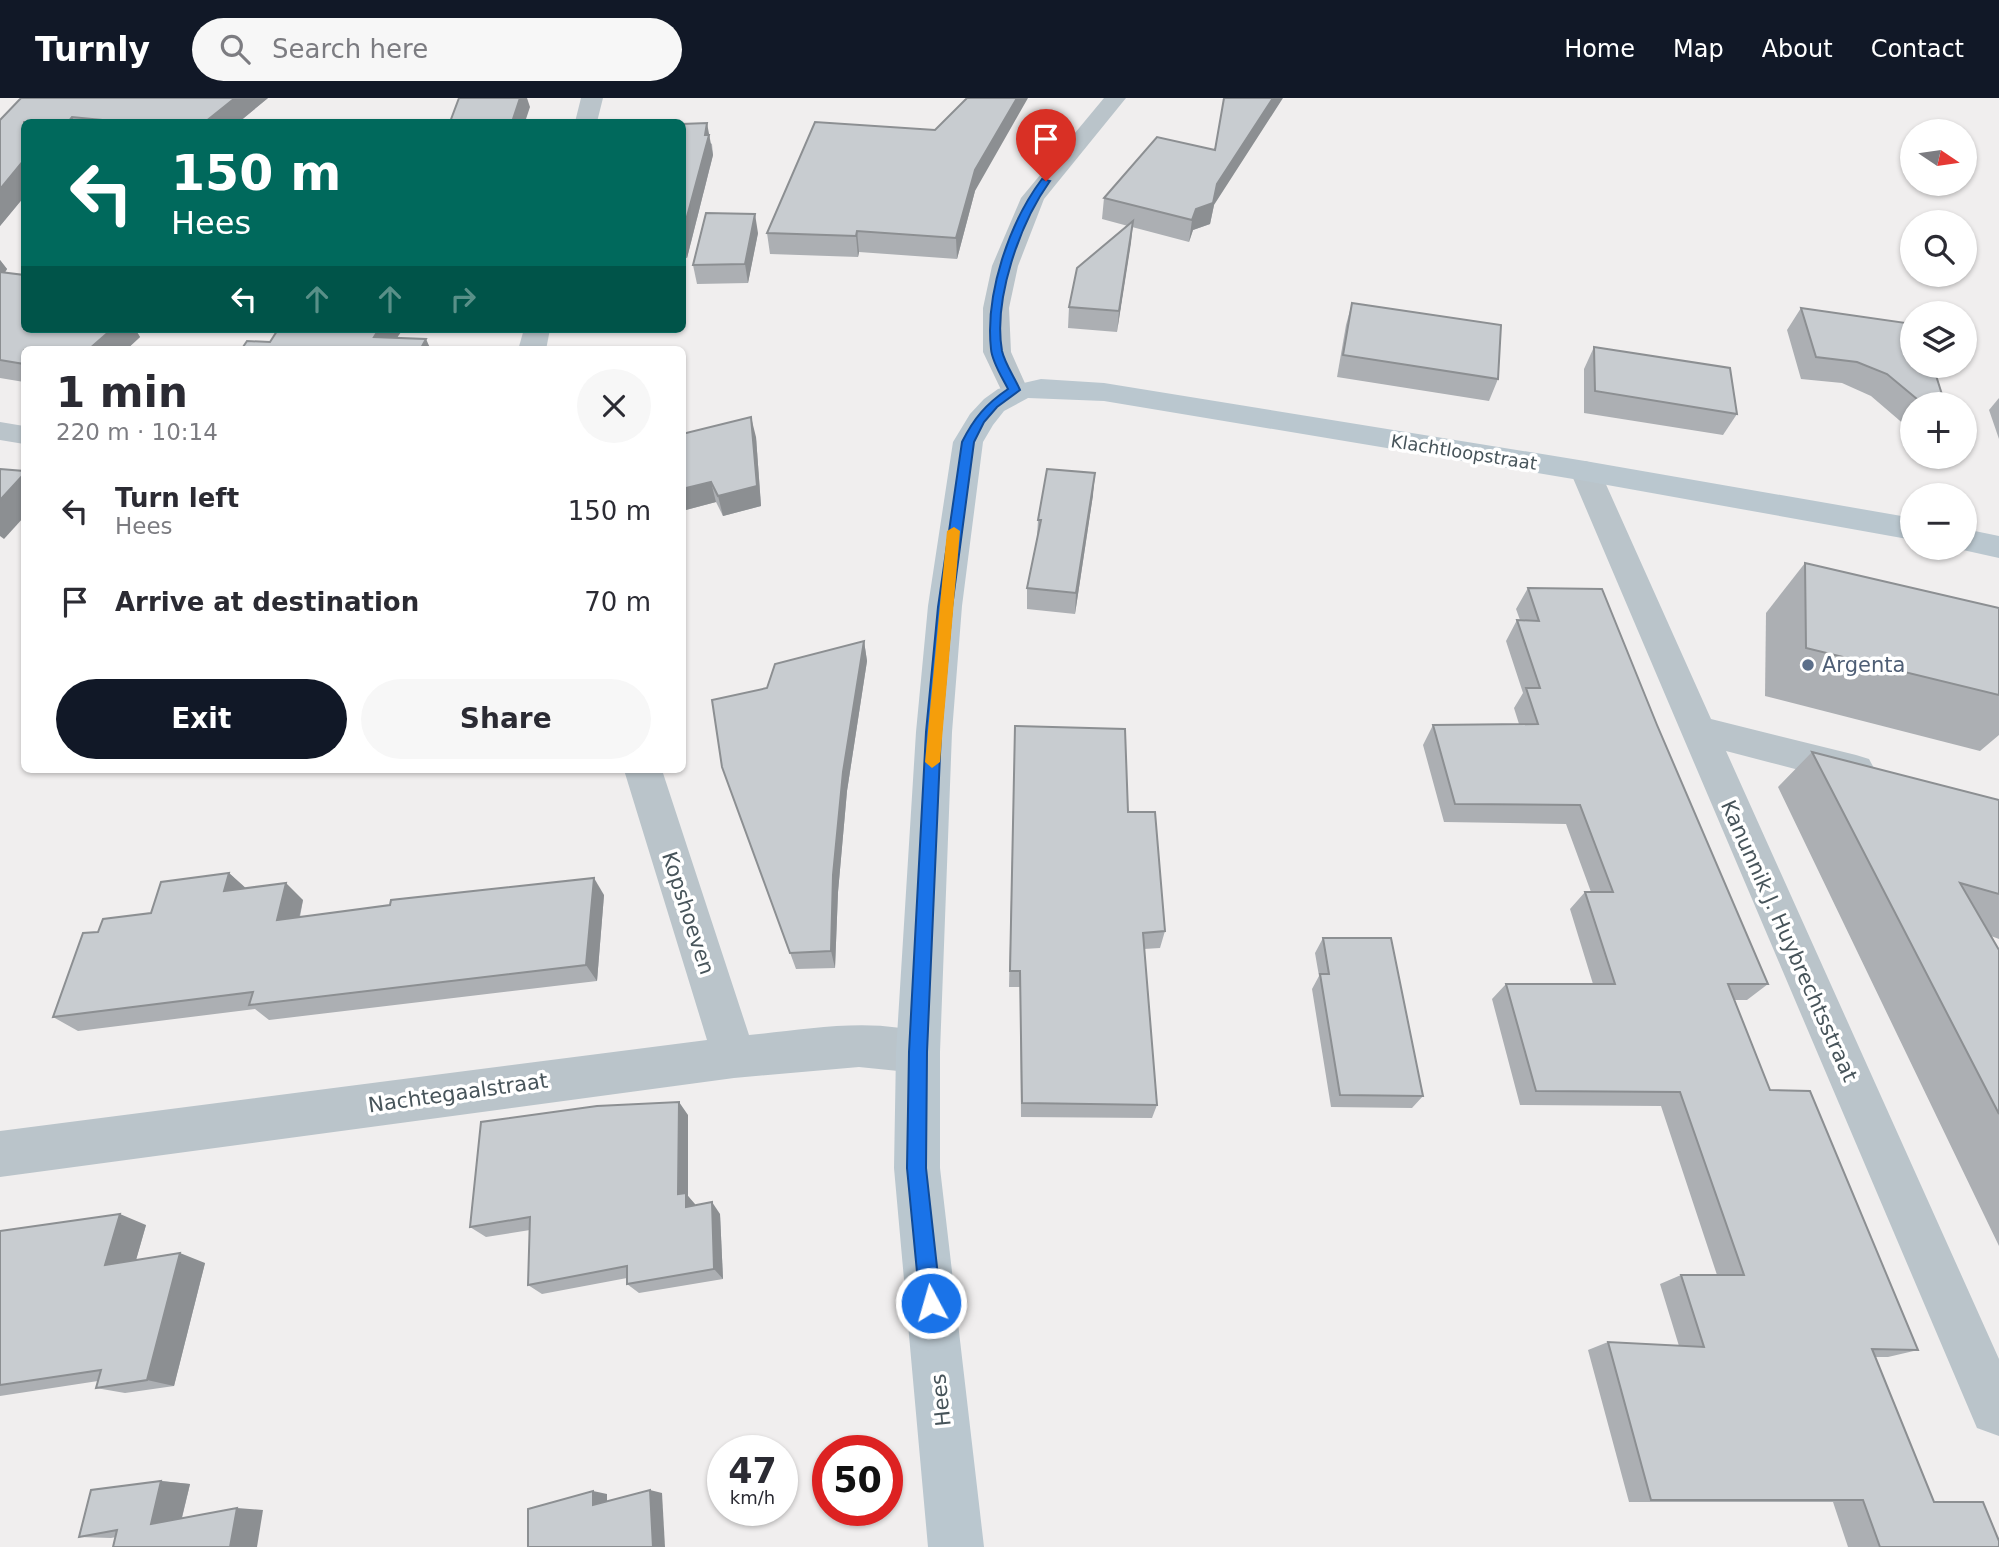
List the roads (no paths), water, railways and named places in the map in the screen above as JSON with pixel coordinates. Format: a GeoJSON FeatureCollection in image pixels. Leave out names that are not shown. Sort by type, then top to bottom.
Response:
{"type":"FeatureCollection","features":[{"type":"Feature","properties":{"kind":"main road","name":"Klachtloopstraat"},"geometry":{"type":"LineString","coordinates":[[1014,390],[1041,388],[1104,392],[1585,471],[1900,528]]}},
{"type":"Feature","properties":{"kind":"main road","name":"Hees"},"geometry":{"type":"LineString","coordinates":[[956,1547],[917,1168],[918,1052],[934,732],[945,607],[968,442],[979,421],[992,405],[1014,390]]}},
{"type":"Feature","properties":{"kind":"main road"},"geometry":{"type":"LineString","coordinates":[[1977,542],[1999,547]]}},
{"type":"Feature","properties":{"kind":"street"},"geometry":{"type":"LineString","coordinates":[[587,119],[592,98]]}},
{"type":"Feature","properties":{"kind":"street"},"geometry":{"type":"LineString","coordinates":[[1014,390],[997,352],[996,308],[1005,266],[1033,198],[1115,98]]}},
{"type":"Feature","properties":{"kind":"street"},"geometry":{"type":"LineString","coordinates":[[0,431],[21,434]]}},
{"type":"Feature","properties":{"kind":"street","name":"Kanunnik J. Huybrechtsstraat"},"geometry":{"type":"LineString","coordinates":[[1585,471],[1997,1410]]}},
{"type":"Feature","properties":{"kind":"street"},"geometry":{"type":"LineString","coordinates":[[1696,729],[1894,780]]}},
{"type":"Feature","properties":{"kind":"street","name":"Kopshoeven"},"geometry":{"type":"LineString","coordinates":[[644,773],[734,1057]]}},
{"type":"Feature","properties":{"kind":"street","name":"Nachtegaalstraat"},"geometry":{"type":"LineString","coordinates":[[0,1154],[734,1057],[859,1046],[918,1052]]}},
{"type":"Feature","properties":{"kind":"place","name":"Argenta"},"geometry":{"type":"Point","coordinates":[1808,665]}}]}
